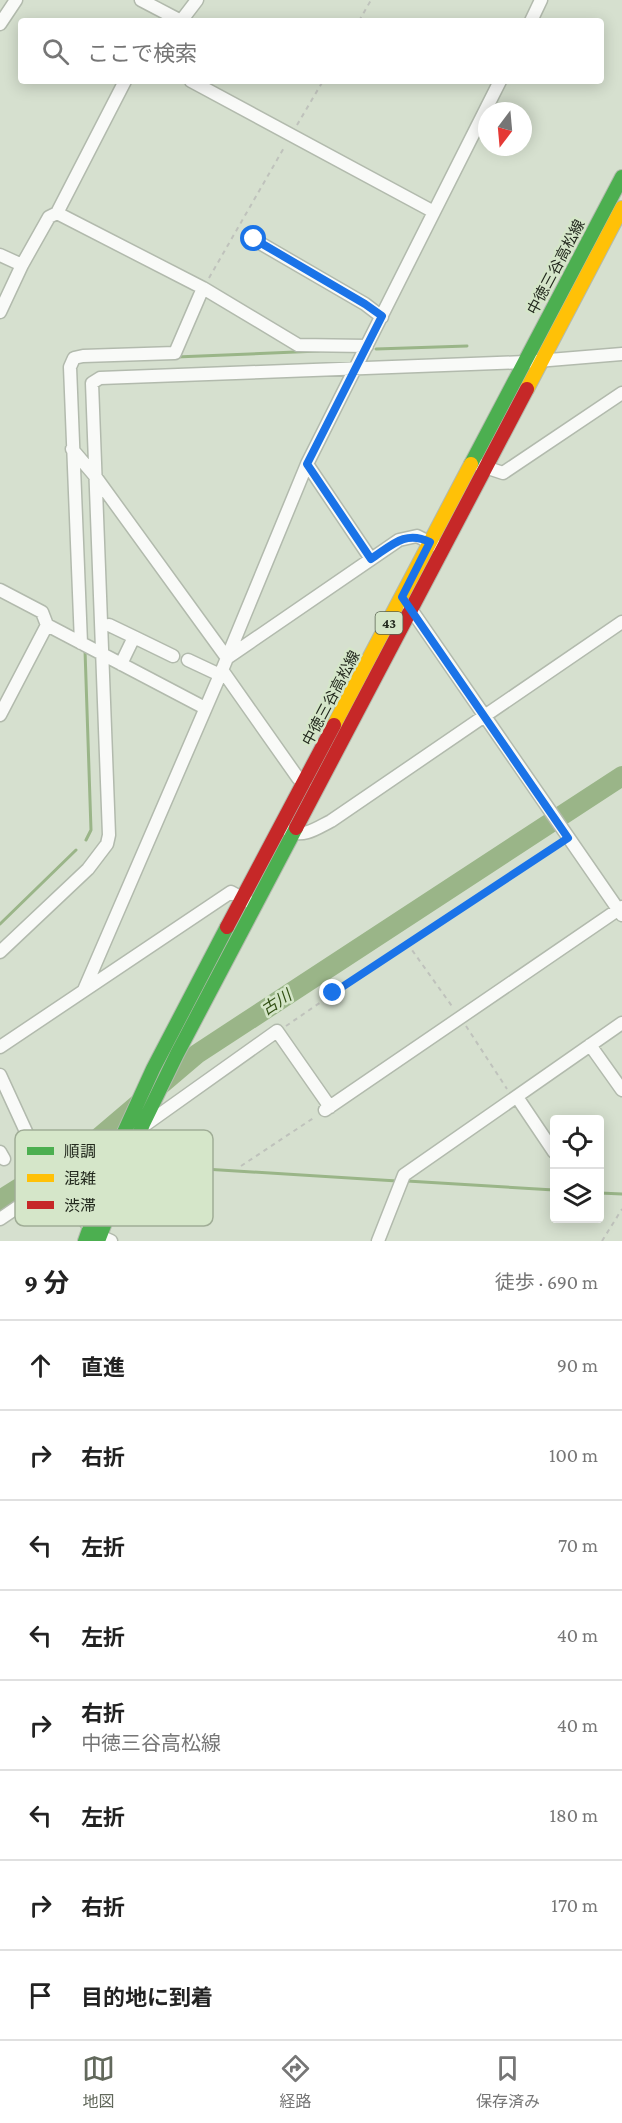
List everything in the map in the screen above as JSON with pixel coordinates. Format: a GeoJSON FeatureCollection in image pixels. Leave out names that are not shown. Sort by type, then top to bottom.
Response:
{"type":"FeatureCollection","features":[{"type":"Feature","properties":{"kind":"main road","name":"中徳三谷高松線"},"geometry":{"type":"LineString","coordinates":[[287,830],[305,782],[622,177]]}},
{"type":"Feature","properties":{"kind":"main road","name":"中徳三谷高松線"},"geometry":{"type":"LineString","coordinates":[[125,1130],[153,1069],[249,902],[411,610],[622,208]]}},
{"type":"Feature","properties":{"kind":"main road","name":"中徳三谷高松線"},"geometry":{"type":"LineString","coordinates":[[140,1130],[249,902]]}},
{"type":"Feature","properties":{"kind":"main road","name":"中徳三谷高松線"},"geometry":{"type":"LineString","coordinates":[[84,1241],[99,1236]]}},
{"type":"Feature","properties":{"kind":"street"},"geometry":{"type":"LineString","coordinates":[[0,24],[16,0]]}},
{"type":"Feature","properties":{"kind":"street"},"geometry":{"type":"LineString","coordinates":[[141,0],[175,18]]}},
{"type":"Feature","properties":{"kind":"street"},"geometry":{"type":"LineString","coordinates":[[183,18],[197,0]]}},
{"type":"Feature","properties":{"kind":"street"},"geometry":{"type":"LineString","coordinates":[[532,18],[541,0]]}},
{"type":"Feature","properties":{"kind":"street"},"geometry":{"type":"LineString","coordinates":[[0,312],[22,265],[49,217],[57,213],[123,84]]}},
{"type":"Feature","properties":{"kind":"street"},"geometry":{"type":"LineString","coordinates":[[197,84],[434,212]]}},
{"type":"Feature","properties":{"kind":"street"},"geometry":{"type":"LineString","coordinates":[[84,990],[223,668],[307,464],[498,84]]}},
{"type":"Feature","properties":{"kind":"street"},"geometry":{"type":"LineString","coordinates":[[57,213],[203,288],[298,345],[367,346]]}},
{"type":"Feature","properties":{"kind":"street"},"geometry":{"type":"LineString","coordinates":[[254,239],[382,316]]}},
{"type":"Feature","properties":{"kind":"street"},"geometry":{"type":"LineString","coordinates":[[0,255],[22,265]]}},
{"type":"Feature","properties":{"kind":"street"},"geometry":{"type":"LineString","coordinates":[[81,643],[70,367],[74,358],[83,356],[175,354],[203,288]]}},
{"type":"Feature","properties":{"kind":"street"},"geometry":{"type":"LineString","coordinates":[[0,952],[88,869],[107,843],[109,835],[92,383],[100,378],[355,370],[525,362],[622,354]]}},
{"type":"Feature","properties":{"kind":"street"},"geometry":{"type":"LineString","coordinates":[[472,462],[502,473],[622,393]]}},
{"type":"Feature","properties":{"kind":"street"},"geometry":{"type":"LineString","coordinates":[[72,449],[95,476],[298,778],[305,782]]}},
{"type":"Feature","properties":{"kind":"street"},"geometry":{"type":"LineString","coordinates":[[307,464],[371,559]]}},
{"type":"Feature","properties":{"kind":"street"},"geometry":{"type":"LineString","coordinates":[[188,660],[223,668],[399,540],[417,536],[443,549]]}},
{"type":"Feature","properties":{"kind":"street"},"geometry":{"type":"LineString","coordinates":[[0,590],[42,612],[47,624],[205,708]]}},
{"type":"Feature","properties":{"kind":"street"},"geometry":{"type":"LineString","coordinates":[[142,1126],[277,1031],[327,1108],[621,910],[546,806],[402,597]]}},
{"type":"Feature","properties":{"kind":"street"},"geometry":{"type":"LineString","coordinates":[[287,830],[306,833],[331,821],[622,622]]}},
{"type":"Feature","properties":{"kind":"street"},"geometry":{"type":"LineString","coordinates":[[0,715],[47,624]]}},
{"type":"Feature","properties":{"kind":"street"},"geometry":{"type":"LineString","coordinates":[[109,625],[173,656]]}},
{"type":"Feature","properties":{"kind":"street"},"geometry":{"type":"LineString","coordinates":[[121,664],[135,637]]}},
{"type":"Feature","properties":{"kind":"street"},"geometry":{"type":"LineString","coordinates":[[0,1047],[231,892],[249,902]]}},
{"type":"Feature","properties":{"kind":"street"},"geometry":{"type":"LineString","coordinates":[[378,1241],[404,1175],[622,1023]]}},
{"type":"Feature","properties":{"kind":"street"},"geometry":{"type":"LineString","coordinates":[[590,1045],[622,1090]]}},
{"type":"Feature","properties":{"kind":"street"},"geometry":{"type":"LineString","coordinates":[[0,1075],[25,1130]]}},
{"type":"Feature","properties":{"kind":"street"},"geometry":{"type":"LineString","coordinates":[[517,1097],[550,1145]]}},
{"type":"Feature","properties":{"kind":"street"},"geometry":{"type":"LineString","coordinates":[[0,1219],[15,1208]]}},
{"type":"Feature","properties":{"kind":"path"},"geometry":{"type":"LineString","coordinates":[[360,18],[371,0]]}},
{"type":"Feature","properties":{"kind":"path"},"geometry":{"type":"LineString","coordinates":[[203,288],[321,84]]}},
{"type":"Feature","properties":{"kind":"path"},"geometry":{"type":"LineString","coordinates":[[277,1031],[567,835]]}},
{"type":"Feature","properties":{"kind":"path"},"geometry":{"type":"LineString","coordinates":[[242,1166],[327,1108]]}},
{"type":"Feature","properties":{"kind":"path"},"geometry":{"type":"LineString","coordinates":[[602,1241],[622,1209]]}},
{"type":"Feature","properties":{"kind":"waterway"},"geometry":{"type":"LineString","coordinates":[[376,349],[467,346]]}},
{"type":"Feature","properties":{"kind":"waterway"},"geometry":{"type":"LineString","coordinates":[[176,357],[319,351]]}},
{"type":"Feature","properties":{"kind":"waterway"},"geometry":{"type":"LineString","coordinates":[[85,650],[91,830],[86,840]]}},
{"type":"Feature","properties":{"kind":"waterway","name":"古川"},"geometry":{"type":"LineString","coordinates":[[108,1130],[197,1054],[622,776]]}},
{"type":"Feature","properties":{"kind":"waterway"},"geometry":{"type":"LineString","coordinates":[[0,924],[76,850]]}},
{"type":"Feature","properties":{"kind":"waterway"},"geometry":{"type":"LineString","coordinates":[[213,1170],[397,1181]]}},
{"type":"Feature","properties":{"kind":"waterway"},"geometry":{"type":"LineString","coordinates":[[407,1181],[550,1190]]}},
{"type":"Feature","properties":{"kind":"waterway","name":"古川"},"geometry":{"type":"LineString","coordinates":[[0,1200],[15,1191]]}},
{"type":"Feature","properties":{"kind":"waterway"},"geometry":{"type":"LineString","coordinates":[[604,1193],[622,1194]]}},
{"type":"Feature","properties":{"kind":"traffic: fast"},"geometry":{"type":"LineString","coordinates":[[471,464],[622,177]]}},
{"type":"Feature","properties":{"kind":"traffic: fast"},"geometry":{"type":"LineString","coordinates":[[141,1130],[177,1054],[296,828]]}},
{"type":"Feature","properties":{"kind":"traffic: fast"},"geometry":{"type":"LineString","coordinates":[[125,1130],[153,1069],[227,927]]}},
{"type":"Feature","properties":{"kind":"traffic: fast"},"geometry":{"type":"LineString","coordinates":[[85,1241],[90,1226]]}},
{"type":"Feature","properties":{"kind":"traffic: fast"},"geometry":{"type":"LineString","coordinates":[[98,1241],[104,1226]]}},
{"type":"Feature","properties":{"kind":"traffic: slow"},"geometry":{"type":"LineString","coordinates":[[527,389],[622,208]]}},
{"type":"Feature","properties":{"kind":"traffic: slow"},"geometry":{"type":"LineString","coordinates":[[334,725],[471,464]]}},
{"type":"Feature","properties":{"kind":"traffic: jam"},"geometry":{"type":"LineString","coordinates":[[296,828],[527,389]]}},
{"type":"Feature","properties":{"kind":"traffic: jam"},"geometry":{"type":"LineString","coordinates":[[227,927],[334,725]]}},
{"type":"Feature","properties":{"kind":"route"},"geometry":{"type":"LineString","coordinates":[[254,239],[382,316],[307,464],[371,559],[399,540],[417,536],[430,542],[402,597],[568,838],[333,993]]}}]}
